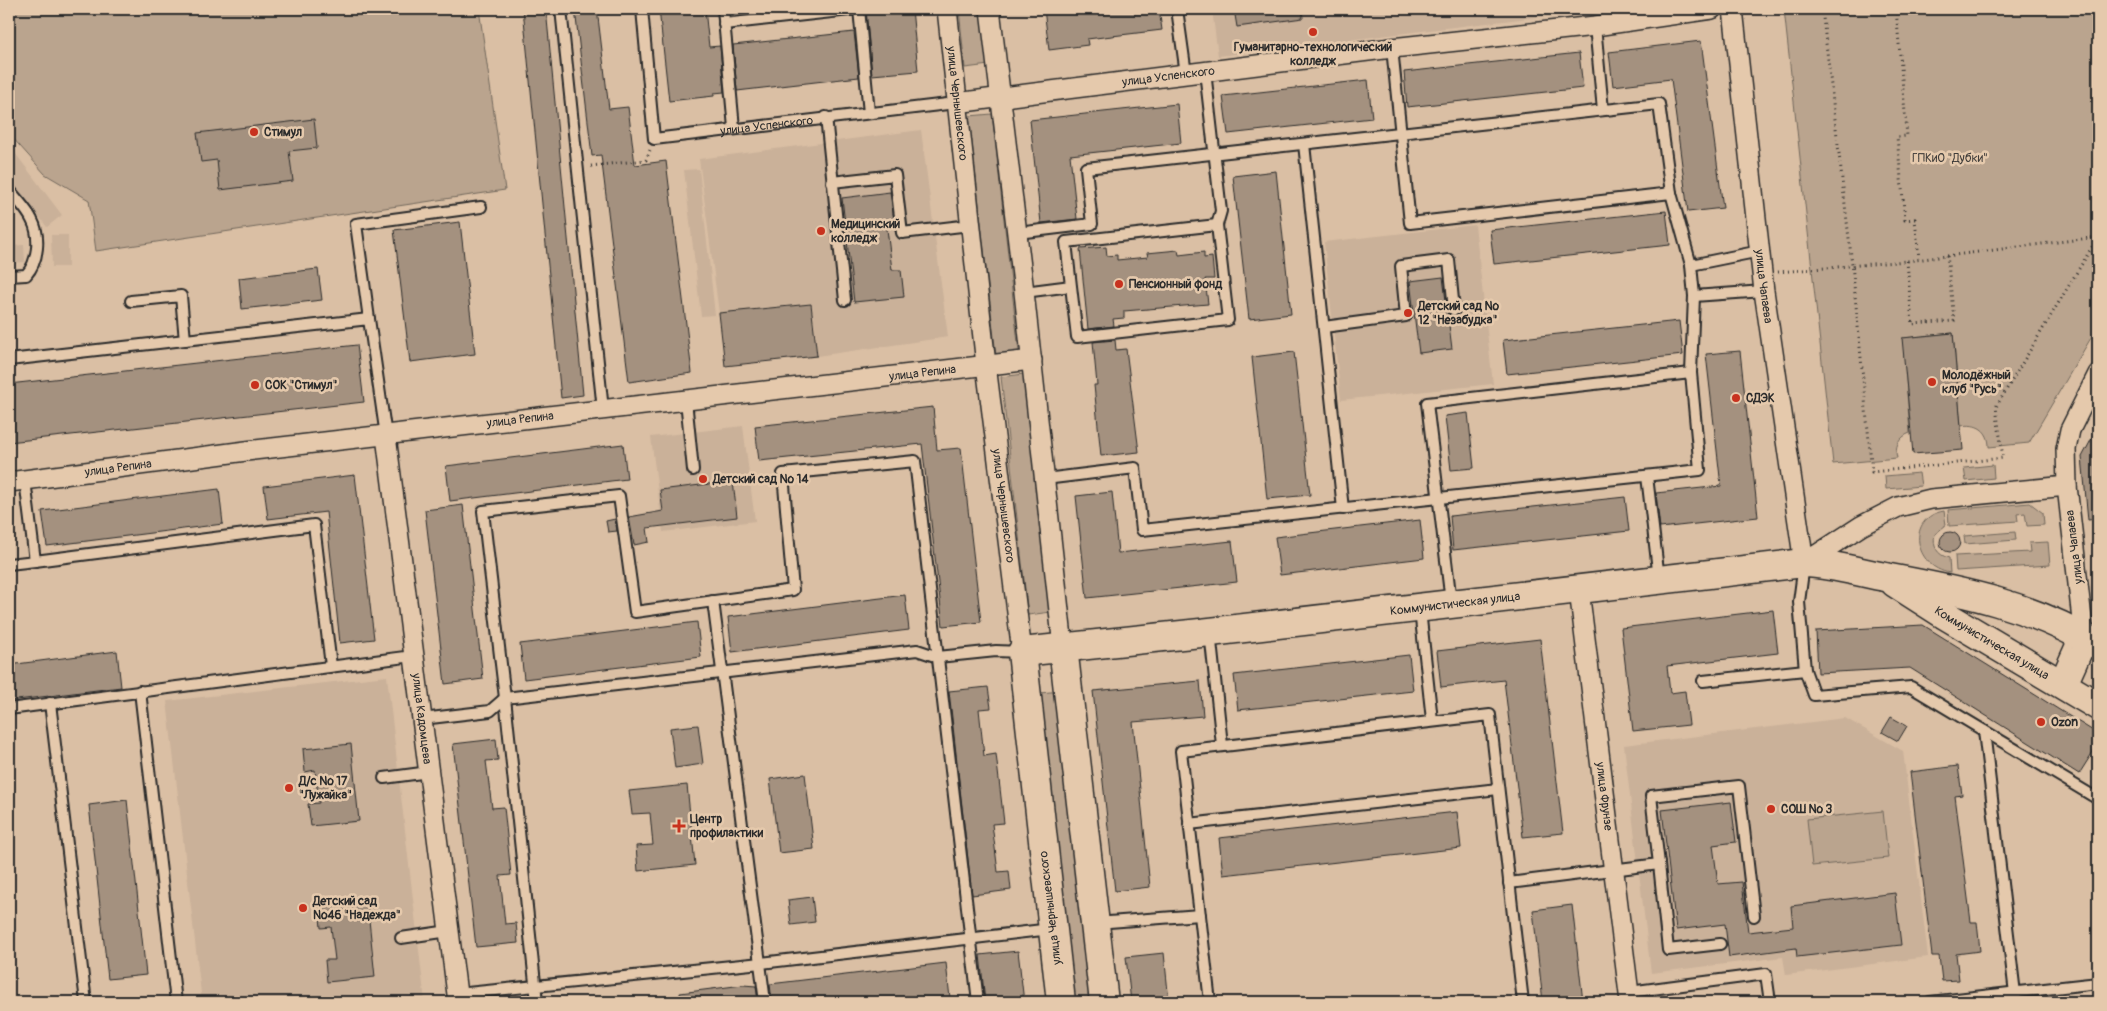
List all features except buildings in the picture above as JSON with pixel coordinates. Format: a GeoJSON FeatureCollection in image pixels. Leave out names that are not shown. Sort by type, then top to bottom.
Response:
{"type":"FeatureCollection","features":[{"type":"Feature","properties":{"kind":"main road","name":"Коммунистическая улица"},"geometry":{"type":"LineString","coordinates":[[1022,652],[1804,563],[1857,569],[1888,578],[1942,586],[1987,597],[2037,614],[2091,641]]}},
{"type":"Feature","properties":{"kind":"main road","name":"Коммунистическая улица"},"geometry":{"type":"LineString","coordinates":[[1888,578],[1945,616],[2098,706]]}},
{"type":"Feature","properties":{"kind":"main road"},"geometry":{"type":"LineString","coordinates":[[2063,684],[2091,641]]}},
{"type":"Feature","properties":{"kind":"main road"},"geometry":{"type":"LineString","coordinates":[[1062,647],[1104,1002]]}},
{"type":"Feature","properties":{"kind":"main road","name":"улица Чернышевского"},"geometry":{"type":"LineString","coordinates":[[1022,652],[1061,1002]]}},
{"type":"Feature","properties":{"kind":"street","name":"улица Чернышевского"},"geometry":{"type":"LineString","coordinates":[[946,9],[986,365],[1022,652]]}},
{"type":"Feature","properties":{"kind":"street"},"geometry":{"type":"LineString","coordinates":[[990,9],[999,97],[1032,360],[1062,647]]}},
{"type":"Feature","properties":{"kind":"street","name":"улица Успенского"},"geometry":{"type":"LineString","coordinates":[[956,103],[1392,48],[1595,26],[1712,9]]}},
{"type":"Feature","properties":{"kind":"street","name":"улица Чапаева"},"geometry":{"type":"LineString","coordinates":[[1733,9],[1764,283],[1804,563]]}},
{"type":"Feature","properties":{"kind":"street","name":"улица Репина"},"geometry":{"type":"LineString","coordinates":[[17,481],[1032,360]]}},
{"type":"Feature","properties":{"kind":"street","name":"улица Чапаева"},"geometry":{"type":"LineString","coordinates":[[2091,641],[2067,486],[2066,449],[2070,430],[2093,394],[2098,374]]}},
{"type":"Feature","properties":{"kind":"street","name":"улица Кадомцева"},"geometry":{"type":"LineString","coordinates":[[386,436],[457,998]]}},
{"type":"Feature","properties":{"kind":"street"},"geometry":{"type":"LineString","coordinates":[[1804,563],[1861,526],[1898,507],[1931,499],[2067,486]]}},
{"type":"Feature","properties":{"kind":"street","name":"улица Фрунзе"},"geometry":{"type":"LineString","coordinates":[[1579,590],[1630,997]]}},
{"type":"Feature","properties":{"kind":"lane"},"geometry":{"type":"LineString","coordinates":[[561,9],[602,410]]}},
{"type":"Feature","properties":{"kind":"lane"},"geometry":{"type":"LineString","coordinates":[[642,9],[654,139]]}},
{"type":"Feature","properties":{"kind":"lane"},"geometry":{"type":"LineString","coordinates":[[722,9],[734,128]]}},
{"type":"Feature","properties":{"kind":"lane"},"geometry":{"type":"LineString","coordinates":[[724,24],[859,9],[869,113]]}},
{"type":"Feature","properties":{"kind":"lane"},"geometry":{"type":"LineString","coordinates":[[1177,9],[1196,72],[1214,154],[1221,211],[1217,225],[1228,320],[1077,337],[1066,242],[1217,225]]}},
{"type":"Feature","properties":{"kind":"lane"},"geometry":{"type":"LineString","coordinates":[[1595,26],[1603,110]]}},
{"type":"Feature","properties":{"kind":"lane"},"geometry":{"type":"LineString","coordinates":[[1392,48],[1410,223],[1670,193]]}},
{"type":"Feature","properties":{"kind":"lane","name":"улица Успенского"},"geometry":{"type":"LineString","coordinates":[[654,139],[956,103]]}},
{"type":"Feature","properties":{"kind":"lane"},"geometry":{"type":"LineString","coordinates":[[1017,233],[1092,224],[1086,168],[1659,104],[1670,193],[1691,265],[1694,296],[1691,373],[1700,470],[1142,530],[1135,468],[1045,479]]}},
{"type":"Feature","properties":{"kind":"lane"},"geometry":{"type":"LineString","coordinates":[[826,118],[845,300]]}},
{"type":"Feature","properties":{"kind":"lane"},"geometry":{"type":"LineString","coordinates":[[1304,144],[1343,509]]}},
{"type":"Feature","properties":{"kind":"lane"},"geometry":{"type":"LineString","coordinates":[[832,182],[895,175],[902,233],[970,225]]}},
{"type":"Feature","properties":{"kind":"lane"},"geometry":{"type":"LineString","coordinates":[[9,189],[32,220],[36,230],[36,257],[32,269],[26,275],[9,276]]}},
{"type":"Feature","properties":{"kind":"lane"},"geometry":{"type":"LineString","coordinates":[[386,436],[356,224],[481,207]]}},
{"type":"Feature","properties":{"kind":"lane"},"geometry":{"type":"LineString","coordinates":[[1691,265],[1760,251]]}},
{"type":"Feature","properties":{"kind":"lane"},"geometry":{"type":"LineString","coordinates":[[1324,327],[1406,316],[1401,266],[1449,260],[1454,310]]}},
{"type":"Feature","properties":{"kind":"lane"},"geometry":{"type":"LineString","coordinates":[[1694,296],[1764,283]]}},
{"type":"Feature","properties":{"kind":"lane"},"geometry":{"type":"LineString","coordinates":[[1024,292],[1072,286]]}},
{"type":"Feature","properties":{"kind":"lane"},"geometry":{"type":"LineString","coordinates":[[131,301],[182,296],[185,340]]}},
{"type":"Feature","properties":{"kind":"lane"},"geometry":{"type":"LineString","coordinates":[[9,360],[369,319]]}},
{"type":"Feature","properties":{"kind":"lane"},"geometry":{"type":"LineString","coordinates":[[1451,604],[1427,403],[1691,373]]}},
{"type":"Feature","properties":{"kind":"lane"},"geometry":{"type":"LineString","coordinates":[[686,400],[693,470]]}},
{"type":"Feature","properties":{"kind":"lane"},"geometry":{"type":"LineString","coordinates":[[537,1002],[505,698],[482,511],[619,496],[635,612],[793,590],[782,474],[915,461],[978,1002]]}},
{"type":"Feature","properties":{"kind":"lane"},"geometry":{"type":"LineString","coordinates":[[1647,476],[1659,580]]}},
{"type":"Feature","properties":{"kind":"lane"},"geometry":{"type":"LineString","coordinates":[[17,481],[35,561]]}},
{"type":"Feature","properties":{"kind":"lane"},"geometry":{"type":"LineString","coordinates":[[9,564],[314,525],[331,666]]}},
{"type":"Feature","properties":{"kind":"lane"},"geometry":{"type":"LineString","coordinates":[[1804,563],[1798,602],[1805,670],[1814,695],[1911,687],[2098,799]]}},
{"type":"Feature","properties":{"kind":"lane"},"geometry":{"type":"LineString","coordinates":[[713,601],[766,1002]]}},
{"type":"Feature","properties":{"kind":"lane"},"geometry":{"type":"LineString","coordinates":[[1420,608],[1432,720]]}},
{"type":"Feature","properties":{"kind":"lane"},"geometry":{"type":"LineString","coordinates":[[1210,632],[1222,745]]}},
{"type":"Feature","properties":{"kind":"lane"},"geometry":{"type":"LineString","coordinates":[[422,720],[490,711],[505,698],[722,672],[917,650],[938,657],[996,651],[1022,652]]}},
{"type":"Feature","properties":{"kind":"lane"},"geometry":{"type":"LineString","coordinates":[[9,709],[413,656]]}},
{"type":"Feature","properties":{"kind":"lane"},"geometry":{"type":"LineString","coordinates":[[1703,681],[1805,670]]}},
{"type":"Feature","properties":{"kind":"lane"},"geometry":{"type":"LineString","coordinates":[[140,692],[176,1002]]}},
{"type":"Feature","properties":{"kind":"lane"},"geometry":{"type":"LineString","coordinates":[[50,703],[86,1002]]}},
{"type":"Feature","properties":{"kind":"lane"},"geometry":{"type":"LineString","coordinates":[[1210,1002],[1181,751],[1490,714],[1523,1002]]}},
{"type":"Feature","properties":{"kind":"lane"},"geometry":{"type":"LineString","coordinates":[[1984,731],[2015,997]]}},
{"type":"Feature","properties":{"kind":"lane"},"geometry":{"type":"LineString","coordinates":[[384,778],[429,772]]}},
{"type":"Feature","properties":{"kind":"lane"},"geometry":{"type":"LineString","coordinates":[[1720,944],[1668,950],[1651,796],[1739,786],[1754,916]]}},
{"type":"Feature","properties":{"kind":"lane"},"geometry":{"type":"LineString","coordinates":[[1190,824],[1498,789]]}},
{"type":"Feature","properties":{"kind":"lane"},"geometry":{"type":"LineString","coordinates":[[1509,883],[1659,864]]}},
{"type":"Feature","properties":{"kind":"lane"},"geometry":{"type":"LineString","coordinates":[[1095,924],[1200,915]]}},
{"type":"Feature","properties":{"kind":"lane"},"geometry":{"type":"LineString","coordinates":[[457,998],[535,986],[761,963],[1052,929]]}},
{"type":"Feature","properties":{"kind":"lane"},"geometry":{"type":"LineString","coordinates":[[400,938],[449,931]]}},
{"type":"Feature","properties":{"kind":"lane"},"geometry":{"type":"LineString","coordinates":[[1630,997],[1766,974],[1770,1002]]}},
{"type":"Feature","properties":{"kind":"lane"},"geometry":{"type":"LineString","coordinates":[[1930,1002],[2015,997],[2098,983]]}},
{"type":"Feature","properties":{"kind":"path"},"geometry":{"type":"LineString","coordinates":[[1822,9],[1852,264],[1872,472],[2003,458],[1996,407],[2098,237]]}},
{"type":"Feature","properties":{"kind":"path"},"geometry":{"type":"LineString","coordinates":[[1896,9],[1907,136],[1897,137],[1905,220],[1915,219],[1919,258]]}},
{"type":"Feature","properties":{"kind":"path"},"geometry":{"type":"LineString","coordinates":[[576,167],[646,160],[654,139]]}},
{"type":"Feature","properties":{"kind":"path"},"geometry":{"type":"LineString","coordinates":[[1764,283],[1852,264],[1906,261],[1947,254],[2098,237]]}},
{"type":"Feature","properties":{"kind":"path"},"geometry":{"type":"LineString","coordinates":[[1906,261],[1912,324],[1954,321],[1947,254]]}},
{"type":"Feature","properties":{"kind":"shaded area","name":"Гуманитарно-технологический колледж"},"geometry":{"type":"Polygon","coordinates":[[[1212,9],[1602,9],[1218,56],[1212,9]]]}},
{"type":"Feature","properties":{"kind":"shaded area","name":"Медицинский колледж"},"geometry":{"type":"Polygon","coordinates":[[[921,130],[948,337],[817,356],[811,304],[719,313],[699,159],[921,130]]]}},
{"type":"Feature","properties":{"kind":"shaded area"},"geometry":{"type":"Polygon","coordinates":[[[9,145],[62,215],[47,227],[9,178],[9,145]]]}},
{"type":"Feature","properties":{"kind":"shaded area"},"geometry":{"type":"Polygon","coordinates":[[[699,169],[715,315],[701,316],[684,170],[699,169]]]}},
{"type":"Feature","properties":{"kind":"shaded area","name":"Детский сад № 12 \"Незабудка\""},"geometry":{"type":"Polygon","coordinates":[[[1475,225],[1493,384],[1341,400],[1324,242],[1475,225]]]}},
{"type":"Feature","properties":{"kind":"shaded area"},"geometry":{"type":"Polygon","coordinates":[[[51,235],[68,235],[68,267],[52,267],[51,235]]]}},
{"type":"Feature","properties":{"kind":"shaded area"},"geometry":{"type":"Polygon","coordinates":[[[24,245],[25,262],[9,263],[9,246],[24,245]]]}},
{"type":"Feature","properties":{"kind":"shaded area","name":"Детский сад № 14"},"geometry":{"type":"Polygon","coordinates":[[[743,426],[755,521],[663,532],[651,437],[743,426]]]}},
{"type":"Feature","properties":{"kind":"shaded area"},"geometry":{"type":"Polygon","coordinates":[[[387,676],[425,1002],[202,1002],[167,701],[387,676]]]}},
{"type":"Feature","properties":{"kind":"shaded area","name":"СОШ № 3"},"geometry":{"type":"Polygon","coordinates":[[[1845,718],[1903,751],[1928,957],[1786,975],[1783,957],[1651,973],[1624,745],[1845,718]]]}},
{"type":"Feature","properties":{"kind":"green space","name":"Стимул"},"geometry":{"type":"Polygon","coordinates":[[[9,9],[479,9],[505,190],[96,251],[89,200],[45,174],[11,136],[9,129],[9,9]]]}},
{"type":"Feature","properties":{"kind":"green space"},"geometry":{"type":"Polygon","coordinates":[[[959,9],[983,9],[989,65],[965,68],[959,9]]]}},
{"type":"Feature","properties":{"kind":"green space","name":"ГПКиО \"Дубки\""},"geometry":{"type":"Polygon","coordinates":[[[1784,9],[2098,9],[2098,326],[2029,443],[1989,447],[1987,436],[1981,429],[1967,425],[1961,426],[1953,333],[1903,338],[1910,433],[1898,443],[1896,450],[1897,458],[1833,464],[1784,9]]]}},
{"type":"Feature","properties":{"kind":"green space"},"geometry":{"type":"Polygon","coordinates":[[[992,114],[1019,352],[996,355],[969,116],[992,114]]]}},
{"type":"Feature","properties":{"kind":"green space"},"geometry":{"type":"Polygon","coordinates":[[[1024,374],[1051,612],[1028,615],[1001,377],[1024,374]]]}},
{"type":"Feature","properties":{"kind":"green space"},"geometry":{"type":"Polygon","coordinates":[[[1993,465],[1994,478],[1966,481],[1964,468],[1993,465]]]}},
{"type":"Feature","properties":{"kind":"green space"},"geometry":{"type":"Polygon","coordinates":[[[1919,473],[1921,486],[1886,489],[1885,476],[1919,473]]]}},
{"type":"Feature","properties":{"kind":"green space"},"geometry":{"type":"Polygon","coordinates":[[[2030,503],[2043,513],[2044,525],[2027,526],[2025,513],[2017,514],[2018,521],[1949,526],[1948,510],[2030,503]]]}},
{"type":"Feature","properties":{"kind":"green space"},"geometry":{"type":"Polygon","coordinates":[[[1944,511],[1946,525],[1935,534],[1934,542],[1936,549],[1941,555],[1949,558],[1950,573],[1938,569],[1928,562],[1919,542],[1919,532],[1924,522],[1932,515],[1944,511]]]}},
{"type":"Feature","properties":{"kind":"green space"},"geometry":{"type":"Polygon","coordinates":[[[2015,532],[2016,540],[1965,544],[1964,536],[2015,532]]]}},
{"type":"Feature","properties":{"kind":"green space"},"geometry":{"type":"Polygon","coordinates":[[[2048,542],[2050,565],[1956,571],[1955,556],[2030,552],[2029,543],[2048,542]]]}},
{"type":"Feature","properties":{"kind":"green space"},"geometry":{"type":"Polygon","coordinates":[[[1062,691],[1098,1002],[1074,1002],[1039,693],[1062,691]]]}},
{"type":"Feature","properties":{"kind":"green space"},"geometry":{"type":"Polygon","coordinates":[[[1883,811],[1888,858],[1812,866],[1807,819],[1883,811]]]}},
{"type":"Feature","properties":{"kind":"place","name":"Гуманитарно-технологический колледж"},"geometry":{"type":"Point","coordinates":[1313,32]}},
{"type":"Feature","properties":{"kind":"place","name":"Стимул"},"geometry":{"type":"Point","coordinates":[254,132]}},
{"type":"Feature","properties":{"kind":"place","name":"Медицинский колледж"},"geometry":{"type":"Point","coordinates":[821,231]}},
{"type":"Feature","properties":{"kind":"place","name":"Пенсионный фонд"},"geometry":{"type":"Point","coordinates":[1119,284]}},
{"type":"Feature","properties":{"kind":"place","name":"Детский сад № 12 \"Незабудка\""},"geometry":{"type":"Point","coordinates":[1408,313]}},
{"type":"Feature","properties":{"kind":"place","name":"Молодёжный клуб \"Русь\""},"geometry":{"type":"Point","coordinates":[1932,382]}},
{"type":"Feature","properties":{"kind":"place","name":"СОК \"Стимул\""},"geometry":{"type":"Point","coordinates":[255,385]}},
{"type":"Feature","properties":{"kind":"place","name":"СДЭК"},"geometry":{"type":"Point","coordinates":[1736,398]}},
{"type":"Feature","properties":{"kind":"place","name":"Детский сад № 14"},"geometry":{"type":"Point","coordinates":[703,479]}},
{"type":"Feature","properties":{"kind":"place","name":"Ozon"},"geometry":{"type":"Point","coordinates":[2041,722]}},
{"type":"Feature","properties":{"kind":"place","name":"Д/с № 17 \"Лужайка\""},"geometry":{"type":"Point","coordinates":[289,788]}},
{"type":"Feature","properties":{"kind":"place","name":"СОШ № 3"},"geometry":{"type":"Point","coordinates":[1771,809]}},
{"type":"Feature","properties":{"kind":"place","name":"Центр профилактики"},"geometry":{"type":"Point","coordinates":[679,826]}},
{"type":"Feature","properties":{"kind":"place","name":"Детский сад №46 \"Надежда\""},"geometry":{"type":"Point","coordinates":[303,908]}}]}
